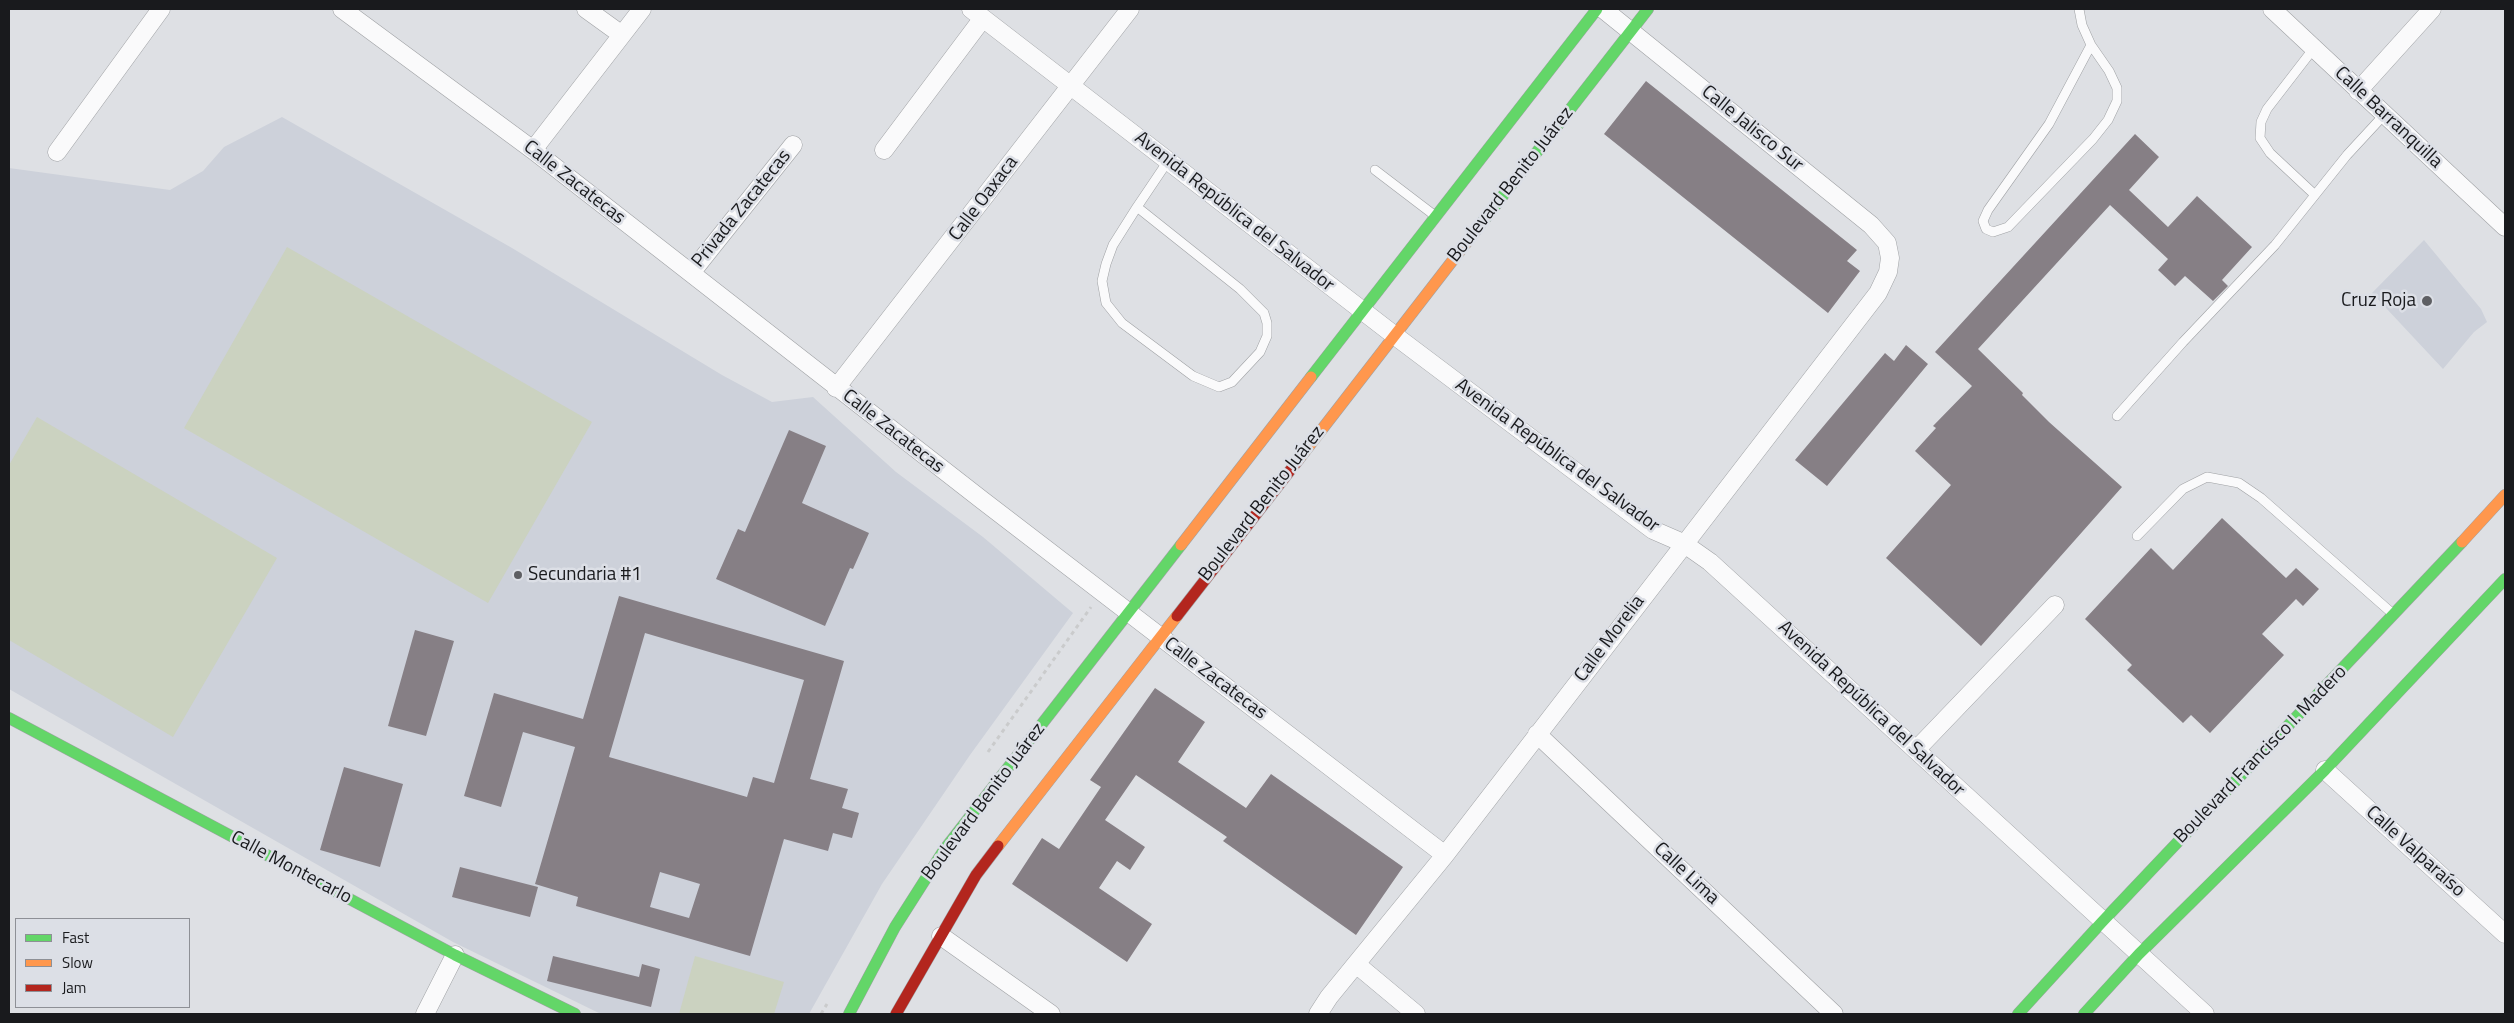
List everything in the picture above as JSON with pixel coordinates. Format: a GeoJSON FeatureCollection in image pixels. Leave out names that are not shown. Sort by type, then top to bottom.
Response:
{"type":"FeatureCollection","features":[{"type":"Feature","properties":{"kind":"main road","name":"Boulevard Benito Juárez"},"geometry":{"type":"LineString","coordinates":[[848,1014],[895,927],[944,850],[1597,9]]}},
{"type":"Feature","properties":{"kind":"main road","name":"Boulevard Benito Juárez"},"geometry":{"type":"LineString","coordinates":[[896,1014],[976,875],[1159,636],[1648,9]]}},
{"type":"Feature","properties":{"kind":"main road","name":"Boulevard Francisco I. Madero"},"geometry":{"type":"LineString","coordinates":[[2018,1014],[2102,922],[2394,616],[2505,495]]}},
{"type":"Feature","properties":{"kind":"main road"},"geometry":{"type":"LineString","coordinates":[[2084,1014],[2139,954],[2325,770],[2505,579]]}},
{"type":"Feature","properties":{"kind":"main road","name":"Calle Montecarlo"},"geometry":{"type":"LineString","coordinates":[[9,718],[455,955],[575,1014]]}},
{"type":"Feature","properties":{"kind":"street"},"geometry":{"type":"LineString","coordinates":[[57,152],[161,9]]}},
{"type":"Feature","properties":{"kind":"street","name":"Calle Zacatecas"},"geometry":{"type":"LineString","coordinates":[[342,9],[532,150],[836,388],[1445,855]]}},
{"type":"Feature","properties":{"kind":"street"},"geometry":{"type":"LineString","coordinates":[[586,9],[622,35]]}},
{"type":"Feature","properties":{"kind":"street"},"geometry":{"type":"LineString","coordinates":[[532,150],[642,9]]}},
{"type":"Feature","properties":{"kind":"street","name":"Calle Oaxaca"},"geometry":{"type":"LineString","coordinates":[[836,388],[1130,9]]}},
{"type":"Feature","properties":{"kind":"street","name":"Calle Jalisco Sur"},"geometry":{"type":"LineString","coordinates":[[1603,9],[1871,225],[1887,243],[1890,258]]}},
{"type":"Feature","properties":{"kind":"street","name":"Calle Barranquilla"},"geometry":{"type":"LineString","coordinates":[[2272,9],[2505,227]]}},
{"type":"Feature","properties":{"kind":"street"},"geometry":{"type":"LineString","coordinates":[[2358,91],[2432,9]]}},
{"type":"Feature","properties":{"kind":"street"},"geometry":{"type":"LineString","coordinates":[[884,150],[977,13]]}},
{"type":"Feature","properties":{"kind":"street","name":"Avenida República del Salvador"},"geometry":{"type":"LineString","coordinates":[[977,13],[1394,335],[1653,530],[1683,543],[1740,587],[2102,922],[2205,1014]]}},
{"type":"Feature","properties":{"kind":"street","name":"Privada Zacatecas"},"geometry":{"type":"LineString","coordinates":[[690,273],[793,145]]}},
{"type":"Feature","properties":{"kind":"street","name":"Calle Morelia"},"geometry":{"type":"LineString","coordinates":[[1318,1014],[1329,997],[1445,855],[1683,543],[1878,293],[1888,272],[1890,258]]}},
{"type":"Feature","properties":{"kind":"street"},"geometry":{"type":"LineString","coordinates":[[1916,750],[2055,606]]}},
{"type":"Feature","properties":{"kind":"street","name":"Calle Lima"},"geometry":{"type":"LineString","coordinates":[[1537,734],[1834,1014]]}},
{"type":"Feature","properties":{"kind":"street","name":"Calle Valparaíso"},"geometry":{"type":"LineString","coordinates":[[2325,770],[2505,934]]}},
{"type":"Feature","properties":{"kind":"street"},"geometry":{"type":"LineString","coordinates":[[941,936],[1052,1014]]}},
{"type":"Feature","properties":{"kind":"street"},"geometry":{"type":"LineString","coordinates":[[425,1014],[455,955]]}},
{"type":"Feature","properties":{"kind":"street"},"geometry":{"type":"LineString","coordinates":[[1356,964],[1416,1014]]}},
{"type":"Feature","properties":{"kind":"lane"},"geometry":{"type":"LineString","coordinates":[[2079,9],[2082,25],[2091,45],[2109,71],[2117,88],[2117,102],[2108,120],[2093,139],[2008,227],[1993,232],[1986,229],[1984,221],[1988,210],[2049,124],[2091,45]]}},
{"type":"Feature","properties":{"kind":"lane"},"geometry":{"type":"LineString","coordinates":[[2314,48],[2267,109],[2261,122],[2260,138],[2270,153],[2315,195]]}},
{"type":"Feature","properties":{"kind":"lane"},"geometry":{"type":"LineString","coordinates":[[2117,416],[2183,342],[2275,245],[2347,155],[2384,115]]}},
{"type":"Feature","properties":{"kind":"lane"},"geometry":{"type":"LineString","coordinates":[[1137,206],[1240,289],[1264,313],[1267,336],[1260,352],[1232,382],[1219,386],[1194,376],[1122,323],[1106,303],[1102,281],[1113,245],[1137,206],[1168,161]]}},
{"type":"Feature","properties":{"kind":"lane"},"geometry":{"type":"LineString","coordinates":[[1375,170],[1436,217]]}},
{"type":"Feature","properties":{"kind":"lane"},"geometry":{"type":"LineString","coordinates":[[2137,536],[2183,489],[2207,477],[2239,483],[2262,498],[2394,616]]}},
{"type":"Feature","properties":{"kind":"shaded area","name":"Secundaria #1"},"geometry":{"type":"Polygon","coordinates":[[[282,117],[512,248],[722,375],[772,402],[813,397],[896,472],[983,537],[1073,613],[970,755],[882,884],[809,1014],[601,1014],[453,942],[9,689],[9,168],[170,190],[203,171],[224,147],[282,117]]]}},
{"type":"Feature","properties":{"kind":"shaded area","name":"Cruz Roja"},"geometry":{"type":"Polygon","coordinates":[[[2424,240],[2481,309],[2487,322],[2474,332],[2443,369],[2372,293],[2424,240]]]}},
{"type":"Feature","properties":{"kind":"green space"},"geometry":{"type":"Polygon","coordinates":[[[287,247],[592,422],[488,603],[184,428],[287,247]]]}},
{"type":"Feature","properties":{"kind":"green space"},"geometry":{"type":"Polygon","coordinates":[[[37,417],[277,558],[173,737],[9,640],[9,465],[37,417]]]}},
{"type":"Feature","properties":{"kind":"green space"},"geometry":{"type":"Polygon","coordinates":[[[695,956],[784,982],[774,1014],[679,1014],[695,956]]]}},
{"type":"Feature","properties":{"kind":"building"},"geometry":{"type":"Polygon","coordinates":[[[1646,81],[1857,250],[1847,261],[1860,271],[1828,313],[1604,134],[1646,81]]]}},
{"type":"Feature","properties":{"kind":"building"},"geometry":{"type":"Polygon","coordinates":[[[2135,134],[2159,157],[2129,190],[2168,227],[2197,196],[2252,247],[2222,280],[2228,286],[2213,301],[2185,276],[2175,286],[2158,270],[2168,259],[2110,205],[1978,349],[2023,393],[2022,395],[2049,422],[2122,487],[1981,646],[1886,558],[1951,485],[1915,451],[1936,428],[1933,426],[1972,386],[1935,352],[2135,134]]]}},
{"type":"Feature","properties":{"kind":"building"},"geometry":{"type":"Polygon","coordinates":[[[1906,345],[1928,364],[1827,486],[1795,460],[1885,353],[1894,361],[1906,345]]]}},
{"type":"Feature","properties":{"kind":"building"},"geometry":{"type":"Polygon","coordinates":[[[789,430],[826,446],[802,503],[869,533],[853,569],[850,568],[825,626],[716,579],[738,529],[745,532],[789,430]]]}},
{"type":"Feature","properties":{"kind":"building"},"geometry":{"type":"Polygon","coordinates":[[[2222,518],[2286,578],[2296,568],[2319,589],[2303,606],[2296,599],[2262,634],[2284,655],[2210,733],[2191,715],[2183,723],[2127,670],[2132,665],[2085,619],[2151,548],[2173,570],[2222,518]]]}},
{"type":"Feature","properties":{"kind":"building"},"geometry":{"type":"Polygon","coordinates":[[[619,596],[844,661],[810,779],[848,789],[842,808],[859,813],[852,838],[833,833],[828,851],[784,839],[750,956],[576,906],[578,897],[535,884],[575,747],[523,732],[501,807],[464,796],[494,693],[583,719],[619,596]],[[645,633],[609,757],[747,797],[753,777],[774,783],[804,680],[645,633]],[[660,872],[650,907],[689,918],[700,884],[660,872]]]}},
{"type":"Feature","properties":{"kind":"building"},"geometry":{"type":"Polygon","coordinates":[[[415,630],[454,641],[426,736],[388,726],[415,630]]]}},
{"type":"Feature","properties":{"kind":"building"},"geometry":{"type":"Polygon","coordinates":[[[1155,688],[1205,722],[1178,762],[1246,808],[1271,774],[1403,867],[1356,935],[1223,841],[1227,837],[1136,775],[1105,820],[1145,847],[1130,870],[1117,861],[1099,888],[1152,924],[1127,962],[1012,884],[1042,838],[1059,849],[1101,787],[1090,780],[1155,688]]]}},
{"type":"Feature","properties":{"kind":"building"},"geometry":{"type":"Polygon","coordinates":[[[344,767],[403,784],[380,867],[320,850],[344,767]]]}},
{"type":"Feature","properties":{"kind":"building"},"geometry":{"type":"Polygon","coordinates":[[[460,867],[538,887],[530,917],[452,897],[460,867]]]}},
{"type":"Feature","properties":{"kind":"building"},"geometry":{"type":"Polygon","coordinates":[[[553,956],[639,977],[642,964],[660,969],[651,1007],[547,981],[553,956]]]}},
{"type":"Feature","properties":{"kind":"traffic: fast"},"geometry":{"type":"LineString","coordinates":[[1311,377],[1597,9]]}},
{"type":"Feature","properties":{"kind":"traffic: fast"},"geometry":{"type":"LineString","coordinates":[[1477,229],[1648,9]]}},
{"type":"Feature","properties":{"kind":"traffic: fast"},"geometry":{"type":"LineString","coordinates":[[2018,1014],[2102,922],[2462,542]]}},
{"type":"Feature","properties":{"kind":"traffic: fast"},"geometry":{"type":"LineString","coordinates":[[849,1014],[895,927],[944,850],[1181,545]]}},
{"type":"Feature","properties":{"kind":"traffic: fast"},"geometry":{"type":"LineString","coordinates":[[2084,1014],[2139,954],[2325,770],[2505,579]]}},
{"type":"Feature","properties":{"kind":"traffic: fast"},"geometry":{"type":"LineString","coordinates":[[9,718],[455,955],[575,1014]]}},
{"type":"Feature","properties":{"kind":"traffic: slow"},"geometry":{"type":"LineString","coordinates":[[1299,459],[1477,229]]}},
{"type":"Feature","properties":{"kind":"traffic: slow"},"geometry":{"type":"LineString","coordinates":[[1181,545],[1311,377]]}},
{"type":"Feature","properties":{"kind":"traffic: slow"},"geometry":{"type":"LineString","coordinates":[[2462,542],[2505,495]]}},
{"type":"Feature","properties":{"kind":"traffic: slow"},"geometry":{"type":"LineString","coordinates":[[998,846],[1177,616]]}},
{"type":"Feature","properties":{"kind":"traffic: jam"},"geometry":{"type":"LineString","coordinates":[[1177,616],[1299,459]]}},
{"type":"Feature","properties":{"kind":"traffic: jam"},"geometry":{"type":"LineString","coordinates":[[896,1014],[976,875],[998,846]]}},
{"type":"Feature","properties":{"kind":"place","name":"Cruz Roja"},"geometry":{"type":"Point","coordinates":[2427,301]}},
{"type":"Feature","properties":{"kind":"place","name":"Secundaria #1"},"geometry":{"type":"Point","coordinates":[518,575]}}]}
